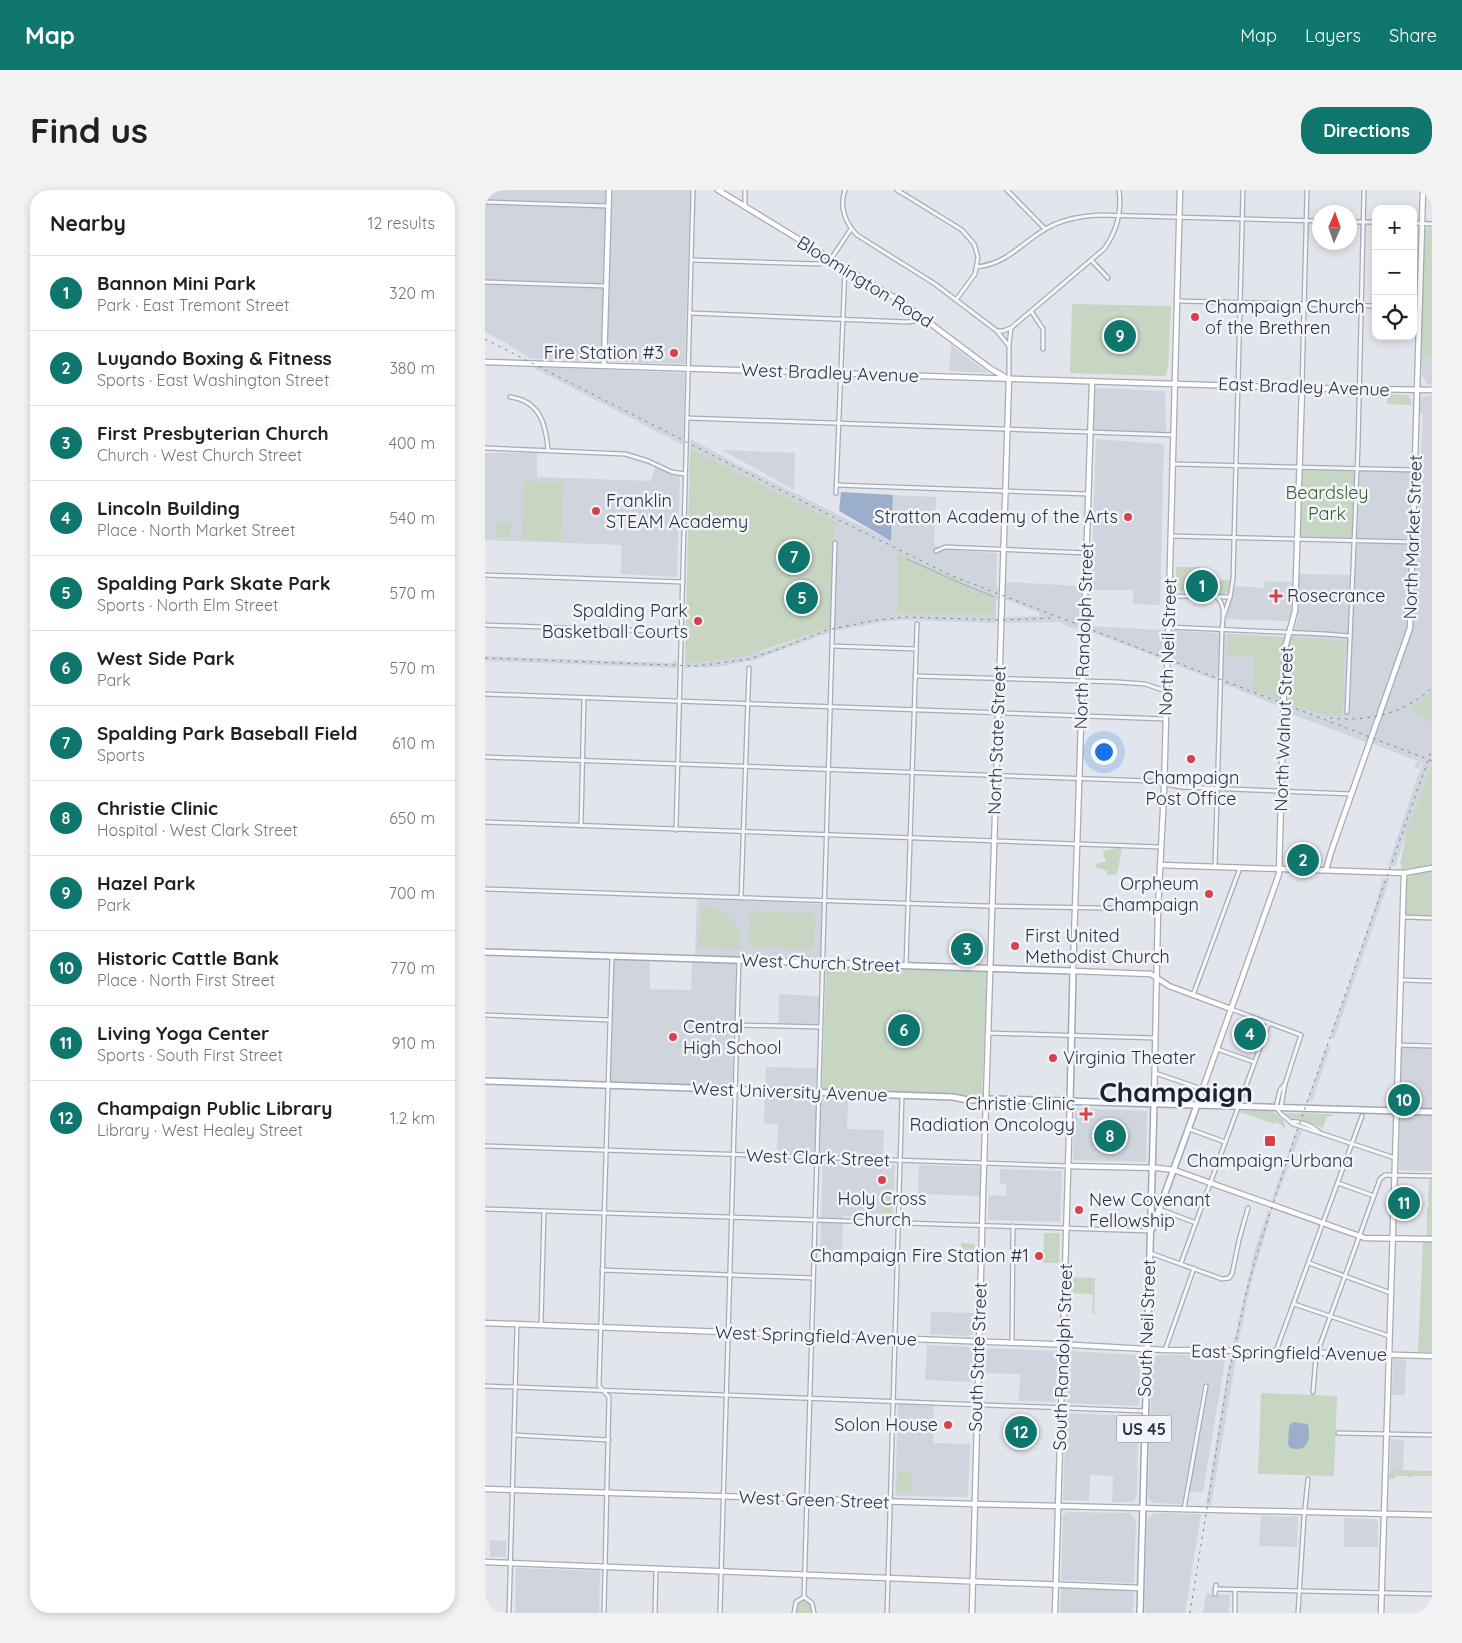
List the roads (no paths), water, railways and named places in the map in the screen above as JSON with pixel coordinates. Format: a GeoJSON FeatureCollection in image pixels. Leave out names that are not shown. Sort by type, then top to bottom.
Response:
{"type":"FeatureCollection","features":[{"type":"Feature","properties":{"kind":"main road"},"geometry":{"type":"LineString","coordinates":[[604,365],[609,190]]}},
{"type":"Feature","properties":{"kind":"main road","name":"Bloomington Road"},"geometry":{"type":"LineString","coordinates":[[718,190],[845,267],[921,316],[992,370],[1009,378]]}},
{"type":"Feature","properties":{"kind":"main road","name":"North Neil Street"},"geometry":{"type":"LineString","coordinates":[[1154,1104],[1158,909],[1174,464],[1180,190]]}},
{"type":"Feature","properties":{"kind":"main road","name":"North Market Street"},"geometry":{"type":"LineString","coordinates":[[1417,295],[1423,190]]}},
{"type":"Feature","properties":{"kind":"main road","name":"North Market Street"},"geometry":{"type":"LineString","coordinates":[[1325,870],[1409,636],[1417,390],[1416,340]]}},
{"type":"Feature","properties":{"kind":"main road","name":"West Bradley Avenue"},"geometry":{"type":"LineString","coordinates":[[485,362],[1175,383]]}},
{"type":"Feature","properties":{"kind":"main road","name":"North State Street"},"geometry":{"type":"LineString","coordinates":[[986,1101],[1009,378]]}},
{"type":"Feature","properties":{"kind":"main road","name":"North Randolph Street"},"geometry":{"type":"LineString","coordinates":[[1070,1102],[1092,381]]}},
{"type":"Feature","properties":{"kind":"main road","name":"East Bradley Avenue"},"geometry":{"type":"LineString","coordinates":[[1175,383],[1302,388],[1432,390]]}},
{"type":"Feature","properties":{"kind":"main road","name":"North Walnut Street"},"geometry":{"type":"LineString","coordinates":[[1197,1105],[1279,869],[1285,648],[1295,610],[1302,388]]}},
{"type":"Feature","properties":{"kind":"main road"},"geometry":{"type":"LineString","coordinates":[[1160,865],[1404,873],[1432,868]]}},
{"type":"Feature","properties":{"kind":"main road"},"geometry":{"type":"LineString","coordinates":[[1381,1613],[1404,873]]}},
{"type":"Feature","properties":{"kind":"main road","name":"West Church Street"},"geometry":{"type":"LineString","coordinates":[[485,952],[1145,973],[1169,986],[1231,1009]]}},
{"type":"Feature","properties":{"kind":"main road","name":"West University Avenue"},"geometry":{"type":"LineString","coordinates":[[485,1082],[953,1097],[986,1101],[995,1099],[1432,1112]]}},
{"type":"Feature","properties":{"kind":"main road","name":"South State Street"},"geometry":{"type":"LineString","coordinates":[[972,1613],[986,1101]]}},
{"type":"Feature","properties":{"kind":"main road","name":"South Randolph Street"},"geometry":{"type":"LineString","coordinates":[[1055,1613],[1070,1102]]}},
{"type":"Feature","properties":{"kind":"main road","name":"South Neil Street"},"geometry":{"type":"LineString","coordinates":[[1139,1613],[1154,1104]]}},
{"type":"Feature","properties":{"kind":"main road"},"geometry":{"type":"LineString","coordinates":[[1151,1231],[1197,1105]]}},
{"type":"Feature","properties":{"kind":"main road","name":"West Clark Street"},"geometry":{"type":"LineString","coordinates":[[1068,1166],[1173,1170],[1360,1236],[1432,1239]]}},
{"type":"Feature","properties":{"kind":"main road","name":"West Springfield Avenue"},"geometry":{"type":"LineString","coordinates":[[485,1323],[1063,1345],[1147,1350]]}},
{"type":"Feature","properties":{"kind":"main road","name":"East Springfield Avenue"},"geometry":{"type":"LineString","coordinates":[[1147,1350],[1276,1351],[1432,1356]]}},
{"type":"Feature","properties":{"kind":"main road","name":"West Green Street"},"geometry":{"type":"LineString","coordinates":[[485,1489],[891,1502],[1432,1515]]}},
{"type":"Feature","properties":{"kind":"main road"},"geometry":{"type":"LineString","coordinates":[[485,1562],[1140,1588]]}},
{"type":"Feature","properties":{"kind":"street"},"geometry":{"type":"LineString","coordinates":[[676,830],[693,190]]}},
{"type":"Feature","properties":{"kind":"street"},"geometry":{"type":"LineString","coordinates":[[745,190],[745,206]]}},
{"type":"Feature","properties":{"kind":"street"},"geometry":{"type":"LineString","coordinates":[[845,190],[843,211],[851,228],[861,238],[935,284],[997,331],[1009,346]]}},
{"type":"Feature","properties":{"kind":"street"},"geometry":{"type":"LineString","coordinates":[[897,190],[967,234],[977,250],[977,267],[973,278],[956,300]]}},
{"type":"Feature","properties":{"kind":"street"},"geometry":{"type":"LineString","coordinates":[[1007,190],[1045,229]]}},
{"type":"Feature","properties":{"kind":"street"},"geometry":{"type":"LineString","coordinates":[[997,331],[1011,328],[1092,261],[1109,243],[1116,229],[1119,216],[1119,190]]}},
{"type":"Feature","properties":{"kind":"street"},"geometry":{"type":"LineString","coordinates":[[1215,867],[1222,630],[1233,579],[1243,190]]}},
{"type":"Feature","properties":{"kind":"street","name":"North Walnut Street"},"geometry":{"type":"LineString","coordinates":[[1302,388],[1307,190]]}},
{"type":"Feature","properties":{"kind":"street"},"geometry":{"type":"LineString","coordinates":[[1347,712],[1360,389],[1364,190]]}},
{"type":"Feature","properties":{"kind":"street"},"geometry":{"type":"LineString","coordinates":[[485,202],[608,206]]}},
{"type":"Feature","properties":{"kind":"street"},"geometry":{"type":"LineString","coordinates":[[977,267],[992,265],[1003,260],[1045,229],[1059,222],[1081,216],[1312,221]]}},
{"type":"Feature","properties":{"kind":"street"},"geometry":{"type":"LineString","coordinates":[[1357,222],[1372,222]]}},
{"type":"Feature","properties":{"kind":"street"},"geometry":{"type":"LineString","coordinates":[[1417,223],[1432,224]]}},
{"type":"Feature","properties":{"kind":"street"},"geometry":{"type":"LineString","coordinates":[[692,260],[813,265],[824,263],[831,259],[851,228]]}},
{"type":"Feature","properties":{"kind":"street"},"geometry":{"type":"LineString","coordinates":[[1092,261],[1108,278]]}},
{"type":"Feature","properties":{"kind":"street"},"geometry":{"type":"LineString","coordinates":[[836,493],[845,267]]}},
{"type":"Feature","properties":{"kind":"street"},"geometry":{"type":"LineString","coordinates":[[485,282],[606,286]]}},
{"type":"Feature","properties":{"kind":"street"},"geometry":{"type":"LineString","coordinates":[[1178,301],[1372,306]]}},
{"type":"Feature","properties":{"kind":"street"},"geometry":{"type":"LineString","coordinates":[[1031,311],[1043,328],[1043,349]]}},
{"type":"Feature","properties":{"kind":"street"},"geometry":{"type":"LineString","coordinates":[[690,314],[913,322],[919,320],[921,316]]}},
{"type":"Feature","properties":{"kind":"street"},"geometry":{"type":"LineString","coordinates":[[1009,378],[1011,328]]}},
{"type":"Feature","properties":{"kind":"street"},"geometry":{"type":"LineString","coordinates":[[511,397],[526,401],[536,410],[545,428],[548,450]]}},
{"type":"Feature","properties":{"kind":"street"},"geometry":{"type":"LineString","coordinates":[[687,418],[1174,435]]}},
{"type":"Feature","properties":{"kind":"street"},"geometry":{"type":"LineString","coordinates":[[485,448],[625,454],[648,461],[672,472],[685,474]]}},
{"type":"Feature","properties":{"kind":"street"},"geometry":{"type":"LineString","coordinates":[[1174,464],[1415,470]]}},
{"type":"Feature","properties":{"kind":"street"},"geometry":{"type":"LineString","coordinates":[[836,486],[1088,494]]}},
{"type":"Feature","properties":{"kind":"street"},"geometry":{"type":"LineString","coordinates":[[1171,536],[1413,542]]}},
{"type":"Feature","properties":{"kind":"street"},"geometry":{"type":"LineString","coordinates":[[804,1596],[835,543]]}},
{"type":"Feature","properties":{"kind":"street"},"geometry":{"type":"LineString","coordinates":[[936,551],[945,548],[1086,553]]}},
{"type":"Feature","properties":{"kind":"street"},"geometry":{"type":"LineString","coordinates":[[485,575],[683,582]]}},
{"type":"Feature","properties":{"kind":"street"},"geometry":{"type":"LineString","coordinates":[[1169,596],[1230,597]]}},
{"type":"Feature","properties":{"kind":"street"},"geometry":{"type":"LineString","coordinates":[[1217,597],[1221,603],[1224,615]]}},
{"type":"Feature","properties":{"kind":"street"},"geometry":{"type":"LineString","coordinates":[[906,966],[917,624]]}},
{"type":"Feature","properties":{"kind":"street"},"geometry":{"type":"LineString","coordinates":[[485,625],[681,632]]}},
{"type":"Feature","properties":{"kind":"street"},"geometry":{"type":"LineString","coordinates":[[1168,627],[1350,636]]}},
{"type":"Feature","properties":{"kind":"street"},"geometry":{"type":"LineString","coordinates":[[832,646],[916,649]]}},
{"type":"Feature","properties":{"kind":"street"},"geometry":{"type":"LineString","coordinates":[[741,898],[749,668]]}},
{"type":"Feature","properties":{"kind":"street"},"geometry":{"type":"LineString","coordinates":[[915,676],[1117,682],[1145,684],[1166,692]]}},
{"type":"Feature","properties":{"kind":"street"},"geometry":{"type":"LineString","coordinates":[[485,694],[1165,719]]}},
{"type":"Feature","properties":{"kind":"street"},"geometry":{"type":"LineString","coordinates":[[581,826],[585,698]]}},
{"type":"Feature","properties":{"kind":"street"},"geometry":{"type":"LineString","coordinates":[[485,757],[1150,781],[1181,788],[1351,794]]}},
{"type":"Feature","properties":{"kind":"street"},"geometry":{"type":"LineString","coordinates":[[485,822],[1161,847]]}},
{"type":"Feature","properties":{"kind":"street"},"geometry":{"type":"LineString","coordinates":[[1193,995],[1240,868]]}},
{"type":"Feature","properties":{"kind":"street"},"geometry":{"type":"LineString","coordinates":[[485,889],[992,906],[1158,909]]}},
{"type":"Feature","properties":{"kind":"street"},"geometry":{"type":"LineString","coordinates":[[1402,917],[1432,918]]}},
{"type":"Feature","properties":{"kind":"street"},"geometry":{"type":"LineString","coordinates":[[604,1613],[609,1396],[599,1386],[612,956]]}},
{"type":"Feature","properties":{"kind":"street"},"geometry":{"type":"LineString","coordinates":[[719,1613],[739,960]]}},
{"type":"Feature","properties":{"kind":"street"},"geometry":{"type":"LineString","coordinates":[[1400,980],[1432,981]]}},
{"type":"Feature","properties":{"kind":"street"},"geometry":{"type":"LineString","coordinates":[[1231,1009],[1301,1035],[1285,1084],[1280,1090],[1280,1113],[1290,1122],[1313,1132],[1319,1132],[1395,1158]]}},
{"type":"Feature","properties":{"kind":"street"},"geometry":{"type":"LineString","coordinates":[[485,1015],[610,1020]]}},
{"type":"Feature","properties":{"kind":"street"},"geometry":{"type":"LineString","coordinates":[[1181,1263],[1269,1023]]}},
{"type":"Feature","properties":{"kind":"street"},"geometry":{"type":"LineString","coordinates":[[737,1025],[820,1028]]}},
{"type":"Feature","properties":{"kind":"street"},"geometry":{"type":"LineString","coordinates":[[988,1033],[1155,1038]]}},
{"type":"Feature","properties":{"kind":"street"},"geometry":{"type":"LineString","coordinates":[[1398,1045],[1432,1046]]}},
{"type":"Feature","properties":{"kind":"street"},"geometry":{"type":"LineString","coordinates":[[1217,1049],[1254,1062]]}},
{"type":"Feature","properties":{"kind":"street"},"geometry":{"type":"LineString","coordinates":[[1155,1073],[1203,1089],[1208,1095],[1238,1106]]}},
{"type":"Feature","properties":{"kind":"street"},"geometry":{"type":"LineString","coordinates":[[887,1613],[902,1096]]}},
{"type":"Feature","properties":{"kind":"street"},"geometry":{"type":"LineString","coordinates":[[1276,1351],[1361,1116]]}},
{"type":"Feature","properties":{"kind":"street"},"geometry":{"type":"LineString","coordinates":[[1189,1129],[1225,1142]]}},
{"type":"Feature","properties":{"kind":"street","name":"West Clark Street"},"geometry":{"type":"LineString","coordinates":[[485,1146],[1068,1166]]}},
{"type":"Feature","properties":{"kind":"street"},"geometry":{"type":"LineString","coordinates":[[1313,1392],[1317,1353],[1381,1177],[1385,1175],[1432,1176]]}},
{"type":"Feature","properties":{"kind":"street"},"geometry":{"type":"LineString","coordinates":[[1338,1183],[1374,1196]]}},
{"type":"Feature","properties":{"kind":"street"},"geometry":{"type":"LineString","coordinates":[[1149,1253],[1223,1279],[1229,1278],[1232,1274],[1248,1208]]}},
{"type":"Feature","properties":{"kind":"street"},"geometry":{"type":"LineString","coordinates":[[485,1209],[1151,1231]]}},
{"type":"Feature","properties":{"kind":"street"},"geometry":{"type":"LineString","coordinates":[[1159,1210],[1196,1223]]}},
{"type":"Feature","properties":{"kind":"street"},"geometry":{"type":"LineString","coordinates":[[541,1325],[544,1211]]}},
{"type":"Feature","properties":{"kind":"street"},"geometry":{"type":"LineString","coordinates":[[1012,1343],[1013,1226]]}},
{"type":"Feature","properties":{"kind":"street"},"geometry":{"type":"LineString","coordinates":[[1309,1263],[1391,1292]]}},
{"type":"Feature","properties":{"kind":"street"},"geometry":{"type":"LineString","coordinates":[[1165,1350],[1194,1268]]}},
{"type":"Feature","properties":{"kind":"street"},"geometry":{"type":"LineString","coordinates":[[602,1270],[813,1278]]}},
{"type":"Feature","properties":{"kind":"street"},"geometry":{"type":"LineString","coordinates":[[1294,1304],[1389,1336]]}},
{"type":"Feature","properties":{"kind":"street"},"geometry":{"type":"LineString","coordinates":[[509,1613],[517,1324]]}},
{"type":"Feature","properties":{"kind":"street"},"geometry":{"type":"LineString","coordinates":[[485,1386],[1145,1411]]}},
{"type":"Feature","properties":{"kind":"street"},"geometry":{"type":"LineString","coordinates":[[1184,1509],[1206,1386]]}},
{"type":"Feature","properties":{"kind":"street"},"geometry":{"type":"LineString","coordinates":[[1338,1433],[1432,1435]]}},
{"type":"Feature","properties":{"kind":"street"},"geometry":{"type":"LineString","coordinates":[[514,1436],[609,1440]]}},
{"type":"Feature","properties":{"kind":"street"},"geometry":{"type":"LineString","coordinates":[[1298,1613],[1298,1591],[1308,1479]]}},
{"type":"Feature","properties":{"kind":"street"},"geometry":{"type":"LineString","coordinates":[[655,1613],[656,1569]]}},
{"type":"Feature","properties":{"kind":"street"},"geometry":{"type":"LineString","coordinates":[[1215,1594],[1216,1587],[1235,1590],[1432,1594]]}},
{"type":"Feature","properties":{"kind":"street"},"geometry":{"type":"LineString","coordinates":[[1235,1590],[1235,1613]]}},
{"type":"Feature","properties":{"kind":"street"},"geometry":{"type":"LineString","coordinates":[[794,1613],[796,1602],[804,1596]]}},
{"type":"Feature","properties":{"kind":"street"},"geometry":{"type":"LineString","coordinates":[[804,1596],[812,1603],[814,1613]]}},
{"type":"Feature","properties":{"kind":"water"},"geometry":{"type":"Polygon","coordinates":[[[841,492],[893,495],[891,541],[839,511],[841,492]]]}},
{"type":"Feature","properties":{"kind":"water"},"geometry":{"type":"Polygon","coordinates":[[[1293,1422],[1308,1424],[1309,1435],[1307,1444],[1304,1447],[1290,1448],[1288,1444],[1289,1426],[1293,1422]]]}},
{"type":"Feature","properties":{"kind":"waterway"},"geometry":{"type":"LineString","coordinates":[[907,559],[995,597]]}},
{"type":"Feature","properties":{"kind":"railway"},"geometry":{"type":"LineString","coordinates":[[485,339],[952,576],[1432,761]]}},
{"type":"Feature","properties":{"kind":"railway"},"geometry":{"type":"LineString","coordinates":[[485,658],[697,666],[749,659],[827,630],[871,621],[904,617],[1001,620],[1053,618]]}},
{"type":"Feature","properties":{"kind":"railway"},"geometry":{"type":"LineString","coordinates":[[1330,718],[1358,719],[1384,714],[1409,704],[1432,688]]}},
{"type":"Feature","properties":{"kind":"railway"},"geometry":{"type":"LineString","coordinates":[[1190,1613],[1228,1378],[1246,1294],[1258,1250],[1293,1142],[1432,749]]}},
{"type":"Feature","properties":{"kind":"place","name":"Champaign Church of the Brethren"},"geometry":{"type":"Point","coordinates":[1195,317]}},
{"type":"Feature","properties":{"kind":"place","name":"Hazel Park"},"geometry":{"type":"Point","coordinates":[1120,336]}},
{"type":"Feature","properties":{"kind":"place","name":"Fire Station #3"},"geometry":{"type":"Point","coordinates":[674,353]}},
{"type":"Feature","properties":{"kind":"place","name":"Franklin STEAM Academy"},"geometry":{"type":"Point","coordinates":[596,511]}},
{"type":"Feature","properties":{"kind":"place","name":"Stratton Academy of the Arts"},"geometry":{"type":"Point","coordinates":[1128,517]}},
{"type":"Feature","properties":{"kind":"place","name":"Spalding Park Baseball Field"},"geometry":{"type":"Point","coordinates":[794,557]}},
{"type":"Feature","properties":{"kind":"place","name":"Bannon Mini Park"},"geometry":{"type":"Point","coordinates":[1202,586]}},
{"type":"Feature","properties":{"kind":"place","name":"Rosecrance"},"geometry":{"type":"Point","coordinates":[1276,596]}},
{"type":"Feature","properties":{"kind":"place","name":"Spalding Park Skate Park"},"geometry":{"type":"Point","coordinates":[802,598]}},
{"type":"Feature","properties":{"kind":"place","name":"Spalding Park Basketball Courts"},"geometry":{"type":"Point","coordinates":[698,621]}},
{"type":"Feature","properties":{"kind":"place","name":"Champaign Post Office"},"geometry":{"type":"Point","coordinates":[1191,759]}},
{"type":"Feature","properties":{"kind":"place","name":"Luyando Boxing & Fitness"},"geometry":{"type":"Point","coordinates":[1303,860]}},
{"type":"Feature","properties":{"kind":"place","name":"Orpheum Champaign"},"geometry":{"type":"Point","coordinates":[1209,894]}},
{"type":"Feature","properties":{"kind":"place","name":"First United Methodist Church"},"geometry":{"type":"Point","coordinates":[1015,946]}},
{"type":"Feature","properties":{"kind":"place","name":"First Presbyterian Church"},"geometry":{"type":"Point","coordinates":[967,949]}},
{"type":"Feature","properties":{"kind":"place","name":"West Side Park"},"geometry":{"type":"Point","coordinates":[904,1030]}},
{"type":"Feature","properties":{"kind":"place","name":"Lincoln Building"},"geometry":{"type":"Point","coordinates":[1250,1034]}},
{"type":"Feature","properties":{"kind":"place","name":"Central High School"},"geometry":{"type":"Point","coordinates":[673,1037]}},
{"type":"Feature","properties":{"kind":"place","name":"Virginia Theater"},"geometry":{"type":"Point","coordinates":[1053,1058]}},
{"type":"Feature","properties":{"kind":"place","name":"Historic Cattle Bank"},"geometry":{"type":"Point","coordinates":[1404,1100]}},
{"type":"Feature","properties":{"kind":"place","name":"Christie Clinic Radiation Oncology"},"geometry":{"type":"Point","coordinates":[1086,1114]}},
{"type":"Feature","properties":{"kind":"place","name":"Christie Clinic"},"geometry":{"type":"Point","coordinates":[1110,1136]}},
{"type":"Feature","properties":{"kind":"place","name":"Champaign-Urbana"},"geometry":{"type":"Point","coordinates":[1270,1141]}},
{"type":"Feature","properties":{"kind":"place","name":"Holy Cross Church"},"geometry":{"type":"Point","coordinates":[882,1180]}},
{"type":"Feature","properties":{"kind":"place","name":"Living Yoga Center"},"geometry":{"type":"Point","coordinates":[1404,1203]}},
{"type":"Feature","properties":{"kind":"place","name":"New Covenant Fellowship"},"geometry":{"type":"Point","coordinates":[1079,1210]}},
{"type":"Feature","properties":{"kind":"place","name":"Champaign Fire Station #1"},"geometry":{"type":"Point","coordinates":[1039,1256]}},
{"type":"Feature","properties":{"kind":"place","name":"Solon House"},"geometry":{"type":"Point","coordinates":[948,1425]}},
{"type":"Feature","properties":{"kind":"place","name":"Champaign Public Library"},"geometry":{"type":"Point","coordinates":[1021,1432]}},
{"type":"Feature","properties":{"kind":"district","name":"Champaign"},"geometry":{"type":"Point","coordinates":[1176,1092]}},
{"type":"Feature","properties":{"kind":"park label","name":"Beardsley Park"},"geometry":{"type":"Point","coordinates":[1327,503]}}]}
